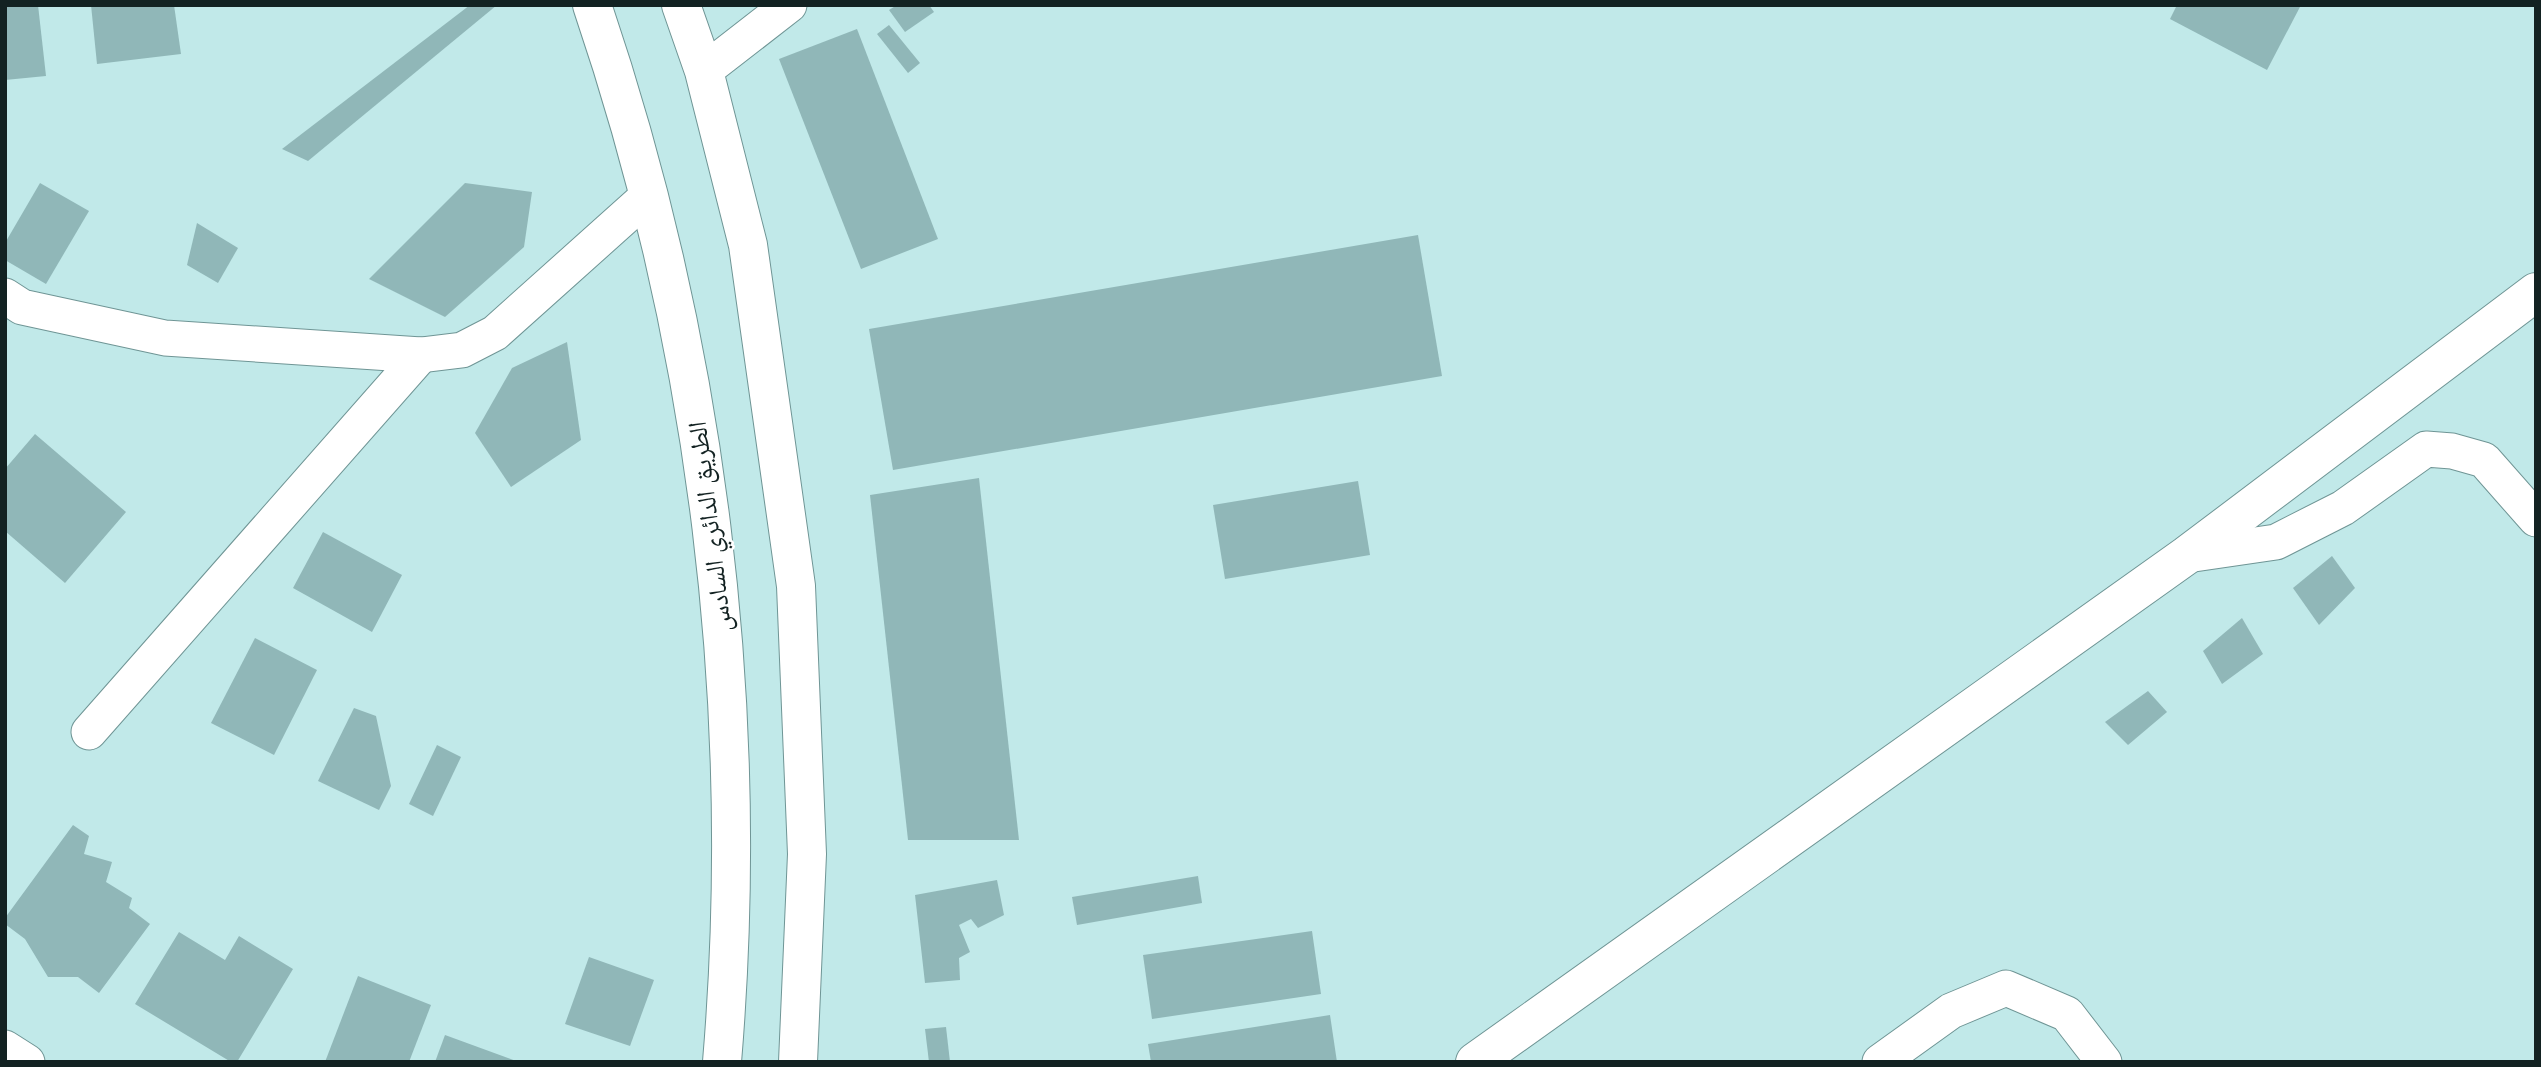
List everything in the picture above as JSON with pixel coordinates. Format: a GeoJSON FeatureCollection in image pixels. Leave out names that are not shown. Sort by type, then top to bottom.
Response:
{"type":"FeatureCollection","features":[{"type":"Feature","properties":{"kind":"main road","name":"الطريق الدائري السادس"},"geometry":{"type":"LineString","coordinates":[[592,5],[621,90],[685,344],[715,555],[726,685],[731,806],[729,986],[722,1062]]}},
{"type":"Feature","properties":{"kind":"main road"},"geometry":{"type":"LineString","coordinates":[[681,5],[704,71],[747,245],[796,586],[807,854],[797,1062]]}},
{"type":"Feature","properties":{"kind":"main road"},"geometry":{"type":"LineString","coordinates":[[1475,1062],[2187,555],[2536,292]]}},
{"type":"Feature","properties":{"kind":"street"},"geometry":{"type":"LineString","coordinates":[[704,71],[789,5]]}},
{"type":"Feature","properties":{"kind":"street"},"geometry":{"type":"LineString","coordinates":[[5,296],[22,307],[165,338],[421,355],[462,350],[495,333],[649,195]]}},
{"type":"Feature","properties":{"kind":"street"},"geometry":{"type":"LineString","coordinates":[[89,732],[421,355]]}},
{"type":"Feature","properties":{"kind":"street"},"geometry":{"type":"LineString","coordinates":[[2187,555],[2276,542],[2343,508],[2426,449],[2452,451],[2484,460],[2536,519]]}},
{"type":"Feature","properties":{"kind":"street"},"geometry":{"type":"LineString","coordinates":[[1880,1062],[1951,1011],[2006,988],[2067,1014],[2104,1062]]}},
{"type":"Feature","properties":{"kind":"street"},"geometry":{"type":"LineString","coordinates":[[5,1048],[27,1062]]}},
{"type":"Feature","properties":{"kind":"building"},"geometry":{"type":"Polygon","coordinates":[[[5,5],[38,5],[46,76],[5,80],[5,5]]]}},
{"type":"Feature","properties":{"kind":"building"},"geometry":{"type":"Polygon","coordinates":[[[91,5],[174,5],[181,54],[97,64],[91,5]]]}},
{"type":"Feature","properties":{"kind":"building"},"geometry":{"type":"Polygon","coordinates":[[[470,5],[497,5],[308,161],[282,149],[470,5]]]}},
{"type":"Feature","properties":{"kind":"building"},"geometry":{"type":"Polygon","coordinates":[[[897,5],[929,5],[934,12],[905,32],[889,10],[897,5]]]}},
{"type":"Feature","properties":{"kind":"building"},"geometry":{"type":"Polygon","coordinates":[[[2177,5],[2301,5],[2267,70],[2170,19],[2177,5]]]}},
{"type":"Feature","properties":{"kind":"building"},"geometry":{"type":"Polygon","coordinates":[[[889,25],[920,63],[908,73],[877,34],[889,25]]]}},
{"type":"Feature","properties":{"kind":"building"},"geometry":{"type":"Polygon","coordinates":[[[857,29],[938,239],[861,269],[779,59],[857,29]]]}},
{"type":"Feature","properties":{"kind":"building"},"geometry":{"type":"Polygon","coordinates":[[[40,183],[89,211],[46,284],[5,260],[5,243],[40,183]]]}},
{"type":"Feature","properties":{"kind":"building"},"geometry":{"type":"Polygon","coordinates":[[[465,183],[532,192],[524,247],[445,317],[369,279],[465,183]]]}},
{"type":"Feature","properties":{"kind":"building"},"geometry":{"type":"Polygon","coordinates":[[[197,223],[238,248],[218,283],[187,265],[197,223]]]}},
{"type":"Feature","properties":{"kind":"building"},"geometry":{"type":"Polygon","coordinates":[[[1418,235],[1442,376],[893,470],[869,329],[1418,235]]]}},
{"type":"Feature","properties":{"kind":"building"},"geometry":{"type":"Polygon","coordinates":[[[567,342],[581,440],[511,487],[475,433],[512,368],[567,342]]]}},
{"type":"Feature","properties":{"kind":"building"},"geometry":{"type":"Polygon","coordinates":[[[35,434],[126,512],[65,583],[5,531],[5,469],[35,434]]]}},
{"type":"Feature","properties":{"kind":"building"},"geometry":{"type":"Polygon","coordinates":[[[979,478],[1019,840],[908,840],[870,495],[979,478]]]}},
{"type":"Feature","properties":{"kind":"building"},"geometry":{"type":"Polygon","coordinates":[[[1358,481],[1370,555],[1225,579],[1213,505],[1358,481]]]}},
{"type":"Feature","properties":{"kind":"building"},"geometry":{"type":"Polygon","coordinates":[[[323,532],[402,575],[372,632],[293,588],[323,532]]]}},
{"type":"Feature","properties":{"kind":"building"},"geometry":{"type":"Polygon","coordinates":[[[2332,556],[2355,588],[2319,625],[2293,588],[2332,556]]]}},
{"type":"Feature","properties":{"kind":"building"},"geometry":{"type":"Polygon","coordinates":[[[2242,618],[2263,654],[2222,684],[2203,651],[2242,618]]]}},
{"type":"Feature","properties":{"kind":"building"},"geometry":{"type":"Polygon","coordinates":[[[255,638],[317,670],[274,755],[211,723],[255,638]]]}},
{"type":"Feature","properties":{"kind":"building"},"geometry":{"type":"Polygon","coordinates":[[[2148,691],[2167,712],[2128,745],[2105,722],[2148,691]]]}},
{"type":"Feature","properties":{"kind":"building"},"geometry":{"type":"Polygon","coordinates":[[[354,708],[376,716],[391,786],[379,810],[318,781],[354,708]]]}},
{"type":"Feature","properties":{"kind":"building"},"geometry":{"type":"Polygon","coordinates":[[[437,745],[461,757],[433,816],[409,804],[437,745]]]}},
{"type":"Feature","properties":{"kind":"building"},"geometry":{"type":"Polygon","coordinates":[[[73,825],[89,836],[84,854],[112,862],[106,882],[132,898],[129,908],[150,924],[99,993],[78,977],[48,977],[25,939],[5,924],[5,918],[73,825]]]}},
{"type":"Feature","properties":{"kind":"building"},"geometry":{"type":"Polygon","coordinates":[[[1198,876],[1202,903],[1077,925],[1072,897],[1198,876]]]}},
{"type":"Feature","properties":{"kind":"building"},"geometry":{"type":"Polygon","coordinates":[[[997,880],[1004,915],[978,928],[971,919],[959,925],[970,952],[959,958],[960,980],[925,983],[915,895],[997,880]]]}},
{"type":"Feature","properties":{"kind":"building"},"geometry":{"type":"Polygon","coordinates":[[[1312,931],[1321,994],[1152,1019],[1143,955],[1312,931]]]}},
{"type":"Feature","properties":{"kind":"building"},"geometry":{"type":"Polygon","coordinates":[[[179,932],[225,960],[239,936],[293,969],[237,1062],[231,1062],[135,1004],[179,932]]]}},
{"type":"Feature","properties":{"kind":"building"},"geometry":{"type":"Polygon","coordinates":[[[589,957],[654,980],[630,1046],[565,1024],[589,957]]]}},
{"type":"Feature","properties":{"kind":"building"},"geometry":{"type":"Polygon","coordinates":[[[358,976],[431,1005],[409,1062],[325,1062],[358,976]]]}},
{"type":"Feature","properties":{"kind":"building"},"geometry":{"type":"Polygon","coordinates":[[[1330,1015],[1337,1062],[1151,1062],[1148,1044],[1330,1015]]]}},
{"type":"Feature","properties":{"kind":"building"},"geometry":{"type":"Polygon","coordinates":[[[946,1027],[950,1062],[929,1062],[925,1029],[946,1027]]]}},
{"type":"Feature","properties":{"kind":"building"},"geometry":{"type":"Polygon","coordinates":[[[445,1035],[516,1061],[516,1062],[435,1062],[445,1035]]]}}]}
